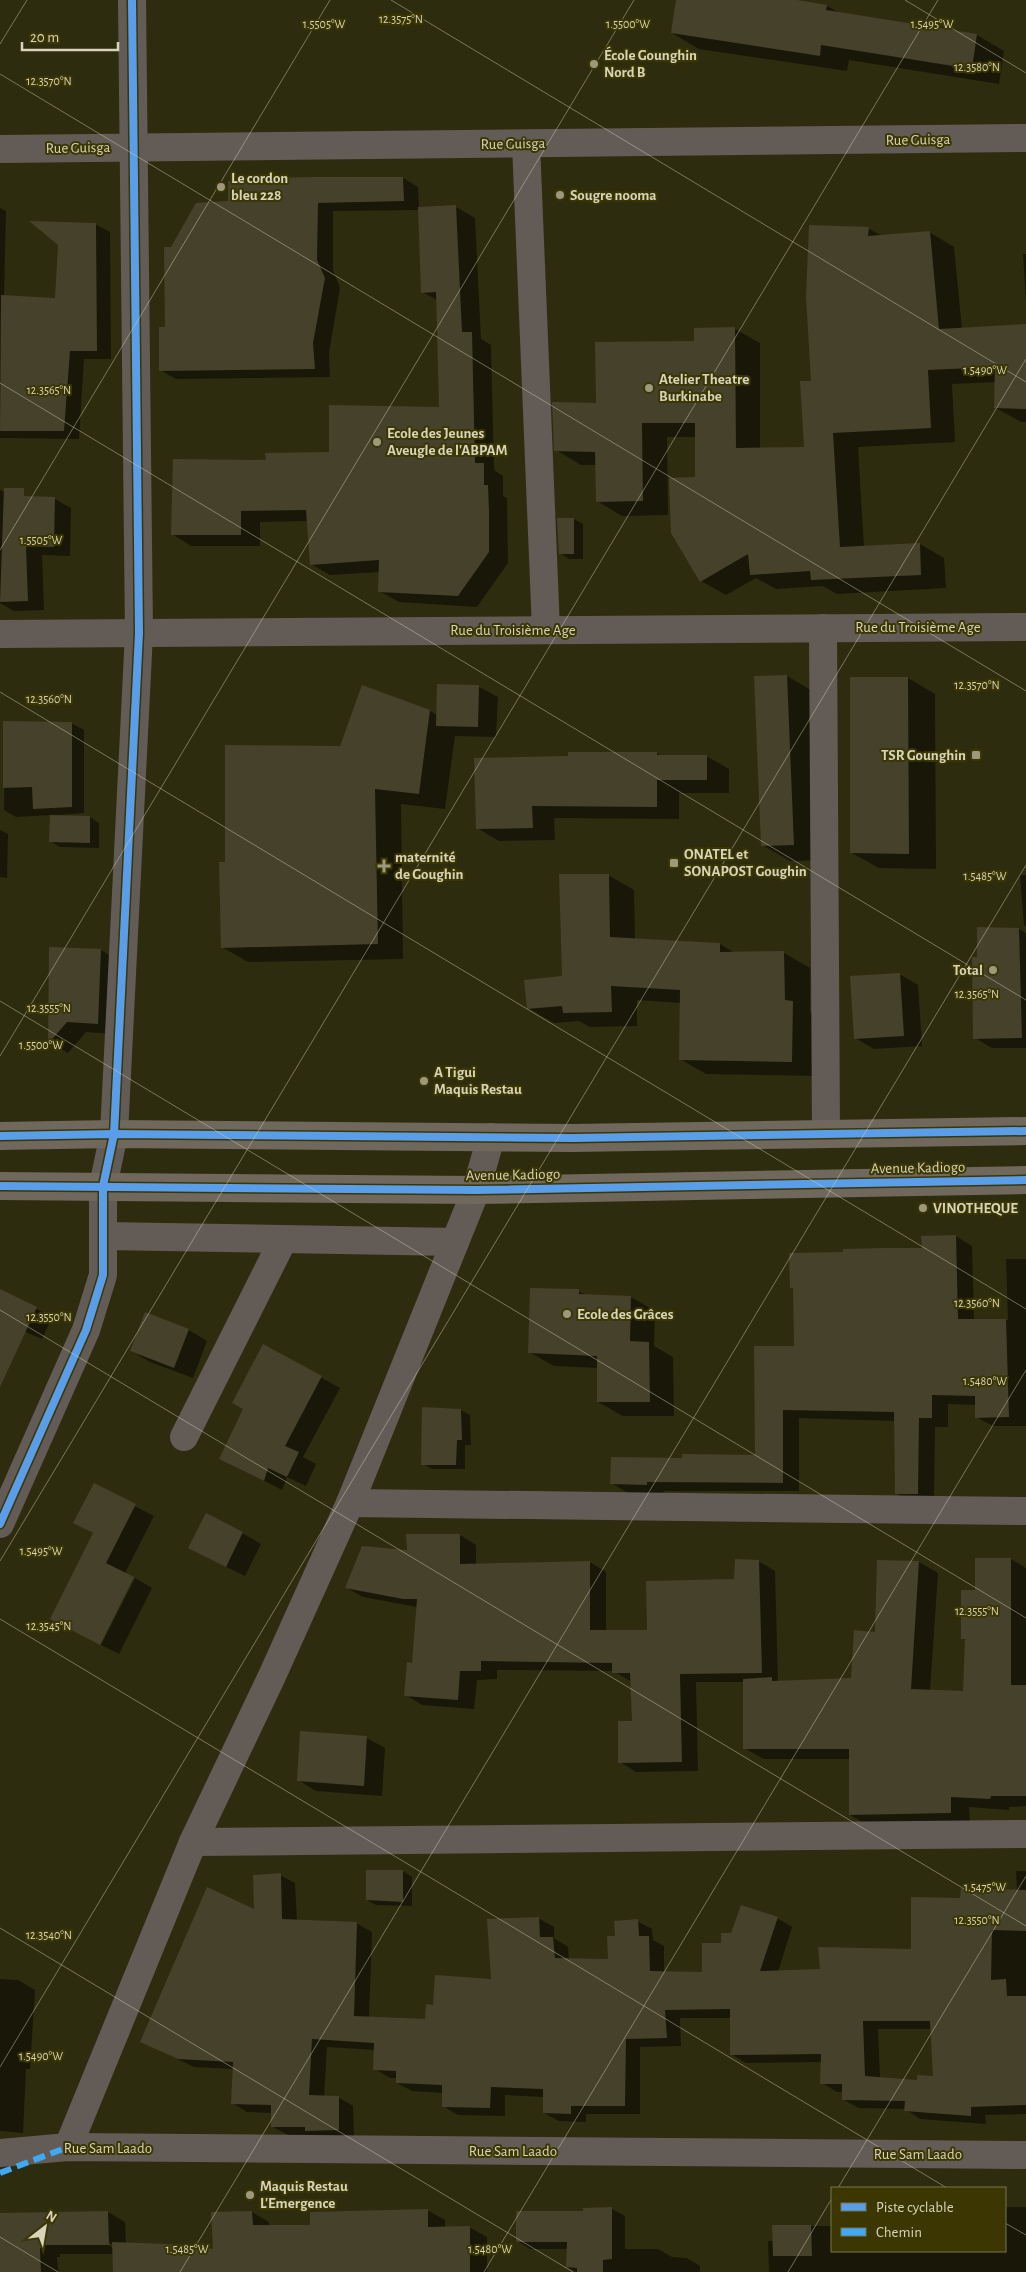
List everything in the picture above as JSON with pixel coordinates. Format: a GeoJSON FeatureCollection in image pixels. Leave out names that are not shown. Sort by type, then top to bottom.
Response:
{"type":"FeatureCollection","features":[{"type":"Feature","properties":{"kind":"highway"},"geometry":{"type":"LineString","coordinates":[[0,1136],[114,1134],[573,1138],[826,1133],[1026,1132]]}},
{"type":"Feature","properties":{"kind":"highway","name":"Avenue Kadiogo"},"geometry":{"type":"LineString","coordinates":[[0,1186],[476,1190],[1026,1180]]}},
{"type":"Feature","properties":{"kind":"street"},"geometry":{"type":"LineString","coordinates":[[0,1524],[86,1330],[103,1276],[103,1186],[114,1134],[139,633],[132,0]]}},
{"type":"Feature","properties":{"kind":"street","name":"Rue Guisga"},"geometry":{"type":"LineString","coordinates":[[0,149],[1026,138]]}},
{"type":"Feature","properties":{"kind":"street"},"geometry":{"type":"LineString","coordinates":[[526,144],[546,630]]}},
{"type":"Feature","properties":{"kind":"street","name":"Rue du Troisième Age"},"geometry":{"type":"LineString","coordinates":[[0,634],[1026,627]]}},
{"type":"Feature","properties":{"kind":"street"},"geometry":{"type":"LineString","coordinates":[[823,628],[826,1133]]}},
{"type":"Feature","properties":{"kind":"street"},"geometry":{"type":"LineString","coordinates":[[68,2147],[193,1842],[272,1676],[350,1503],[476,1190],[491,1137]]}},
{"type":"Feature","properties":{"kind":"street"},"geometry":{"type":"LineString","coordinates":[[104,1236],[455,1242]]}},
{"type":"Feature","properties":{"kind":"street"},"geometry":{"type":"LineString","coordinates":[[184,1437],[283,1240]]}},
{"type":"Feature","properties":{"kind":"street"},"geometry":{"type":"LineString","coordinates":[[350,1503],[1026,1511]]}},
{"type":"Feature","properties":{"kind":"street"},"geometry":{"type":"LineString","coordinates":[[193,1842],[1026,1834]]}},
{"type":"Feature","properties":{"kind":"street","name":"Rue Sam Laado"},"geometry":{"type":"LineString","coordinates":[[0,2154],[68,2147],[1026,2155]]}},
{"type":"Feature","properties":{"kind":"building"},"geometry":{"type":"Polygon","coordinates":[[[676,0],[797,0],[827,5],[826,10],[977,34],[972,69],[821,45],[820,56],[671,33],[676,0]]]}},
{"type":"Feature","properties":{"kind":"building"},"geometry":{"type":"Polygon","coordinates":[[[403,177],[404,201],[318,203],[317,260],[325,278],[313,343],[315,369],[159,371],[159,327],[165,327],[164,247],[171,247],[196,203],[228,201],[228,181],[263,181],[263,178],[403,177]]]}},
{"type":"Feature","properties":{"kind":"building"},"geometry":{"type":"Polygon","coordinates":[[[456,205],[462,332],[472,332],[475,463],[484,463],[484,485],[488,485],[489,512],[489,552],[458,596],[378,592],[379,560],[310,565],[306,510],[241,511],[241,535],[171,535],[173,459],[266,460],[265,453],[329,452],[329,405],[439,407],[436,292],[421,293],[418,207],[456,205]]]}},
{"type":"Feature","properties":{"kind":"building"},"geometry":{"type":"Polygon","coordinates":[[[29,221],[96,223],[97,351],[70,351],[64,431],[0,431],[1,295],[55,298],[58,245],[29,221]]]}},
{"type":"Feature","properties":{"kind":"building"},"geometry":{"type":"Polygon","coordinates":[[[809,225],[869,227],[868,236],[930,231],[939,329],[1026,324],[1026,409],[994,408],[995,367],[928,370],[931,428],[833,433],[840,547],[920,543],[921,575],[811,580],[810,571],[750,575],[748,554],[700,582],[671,533],[669,478],[695,477],[695,423],[642,423],[643,501],[596,502],[595,452],[554,451],[552,402],[596,403],[595,342],[694,341],[694,328],[735,327],[736,448],[804,447],[800,381],[811,381],[806,297],[809,225]]]}},
{"type":"Feature","properties":{"kind":"building"},"geometry":{"type":"Polygon","coordinates":[[[4,488],[24,488],[24,496],[55,497],[54,547],[26,546],[28,601],[0,602],[4,488]]]}},
{"type":"Feature","properties":{"kind":"building"},"geometry":{"type":"Polygon","coordinates":[[[557,518],[574,518],[574,554],[559,554],[557,518]]]}},
{"type":"Feature","properties":{"kind":"building"},"geometry":{"type":"Polygon","coordinates":[[[787,675],[794,845],[761,846],[754,676],[787,675]]]}},
{"type":"Feature","properties":{"kind":"building"},"geometry":{"type":"Polygon","coordinates":[[[850,677],[908,677],[909,854],[850,853],[850,677]]]}},
{"type":"Feature","properties":{"kind":"building"},"geometry":{"type":"Polygon","coordinates":[[[437,684],[479,685],[478,727],[436,726],[437,684]]]}},
{"type":"Feature","properties":{"kind":"building"},"geometry":{"type":"Polygon","coordinates":[[[362,685],[430,710],[419,794],[375,789],[378,944],[221,948],[219,862],[225,862],[225,745],[340,746],[362,685]]]}},
{"type":"Feature","properties":{"kind":"building"},"geometry":{"type":"Polygon","coordinates":[[[3,721],[72,722],[72,807],[33,809],[32,787],[3,788],[3,721]]]}},
{"type":"Feature","properties":{"kind":"building"},"geometry":{"type":"Polygon","coordinates":[[[568,752],[657,752],[657,755],[707,755],[707,780],[657,780],[657,807],[532,806],[533,828],[476,829],[474,758],[568,756],[568,752]]]}},
{"type":"Feature","properties":{"kind":"building"},"geometry":{"type":"Polygon","coordinates":[[[50,815],[90,816],[90,843],[49,842],[50,815]]]}},
{"type":"Feature","properties":{"kind":"building"},"geometry":{"type":"Polygon","coordinates":[[[559,874],[609,874],[610,937],[720,943],[720,952],[784,951],[785,1000],[793,1001],[792,1062],[679,1060],[680,990],[611,986],[612,1012],[563,1013],[562,1006],[527,1009],[524,980],[562,976],[559,874]]]}},
{"type":"Feature","properties":{"kind":"building"},"geometry":{"type":"Polygon","coordinates":[[[977,927],[1019,928],[1022,1038],[973,1039],[972,957],[977,957],[977,927]]]}},
{"type":"Feature","properties":{"kind":"building"},"geometry":{"type":"Polygon","coordinates":[[[49,947],[101,949],[98,1024],[67,1022],[48,1044],[49,947]]]}},
{"type":"Feature","properties":{"kind":"building"},"geometry":{"type":"Polygon","coordinates":[[[900,973],[904,1036],[854,1039],[850,976],[900,973]]]}},
{"type":"Feature","properties":{"kind":"building"},"geometry":{"type":"Polygon","coordinates":[[[956,1235],[958,1319],[1006,1319],[1009,1417],[975,1418],[975,1396],[932,1395],[932,1418],[919,1418],[918,1494],[895,1494],[894,1412],[783,1410],[783,1483],[647,1482],[647,1485],[610,1484],[611,1457],[682,1458],[682,1454],[755,1455],[754,1346],[794,1346],[793,1288],[790,1288],[789,1253],[843,1252],[843,1249],[922,1248],[921,1236],[956,1235]]]}},
{"type":"Feature","properties":{"kind":"building"},"geometry":{"type":"Polygon","coordinates":[[[530,1288],[579,1289],[579,1294],[631,1296],[630,1341],[649,1342],[650,1402],[597,1402],[597,1356],[528,1353],[530,1288]]]}},
{"type":"Feature","properties":{"kind":"building"},"geometry":{"type":"Polygon","coordinates":[[[0,1289],[37,1307],[0,1387],[0,1289]]]}},
{"type":"Feature","properties":{"kind":"building"},"geometry":{"type":"Polygon","coordinates":[[[145,1312],[189,1329],[174,1368],[130,1351],[145,1312]]]}},
{"type":"Feature","properties":{"kind":"building"},"geometry":{"type":"Polygon","coordinates":[[[263,1344],[322,1376],[285,1446],[299,1452],[287,1477],[268,1468],[264,1481],[219,1459],[243,1409],[232,1403],[263,1344]]]}},
{"type":"Feature","properties":{"kind":"building"},"geometry":{"type":"Polygon","coordinates":[[[422,1407],[461,1409],[462,1440],[457,1440],[456,1465],[421,1465],[422,1407]]]}},
{"type":"Feature","properties":{"kind":"building"},"geometry":{"type":"Polygon","coordinates":[[[94,1483],[136,1504],[106,1563],[134,1577],[100,1645],[50,1619],[93,1533],[73,1523],[94,1483]]]}},
{"type":"Feature","properties":{"kind":"building"},"geometry":{"type":"Polygon","coordinates":[[[206,1513],[243,1532],[226,1567],[188,1548],[206,1513]]]}},
{"type":"Feature","properties":{"kind":"building"},"geometry":{"type":"Polygon","coordinates":[[[406,1534],[460,1534],[460,1564],[590,1561],[590,1630],[647,1630],[646,1581],[734,1579],[735,1559],[759,1560],[762,1673],[680,1674],[682,1762],[618,1763],[618,1721],[632,1721],[630,1673],[612,1673],[612,1663],[481,1661],[481,1671],[460,1671],[458,1700],[404,1696],[407,1662],[412,1663],[417,1599],[403,1599],[345,1588],[362,1546],[407,1550],[406,1534]]]}},
{"type":"Feature","properties":{"kind":"building"},"geometry":{"type":"Polygon","coordinates":[[[975,1558],[1011,1558],[1011,1685],[1026,1685],[1026,1796],[991,1796],[990,1799],[951,1797],[951,1813],[849,1815],[849,1749],[743,1749],[743,1679],[772,1677],[772,1681],[851,1678],[854,1630],[875,1632],[877,1560],[919,1561],[911,1689],[963,1691],[965,1639],[961,1639],[961,1590],[975,1590],[975,1558]]]}},
{"type":"Feature","properties":{"kind":"building"},"geometry":{"type":"Polygon","coordinates":[[[300,1731],[367,1736],[364,1786],[297,1781],[300,1731]]]}},
{"type":"Feature","properties":{"kind":"building"},"geometry":{"type":"Polygon","coordinates":[[[366,1870],[403,1870],[403,1902],[366,1900],[366,1870]]]}},
{"type":"Feature","properties":{"kind":"building"},"geometry":{"type":"Polygon","coordinates":[[[281,1873],[282,1919],[357,1922],[354,2016],[425,2019],[426,2004],[433,2005],[435,1975],[491,1979],[487,1919],[539,1917],[540,1937],[553,1937],[555,1958],[608,1959],[607,1936],[615,1936],[614,1921],[638,1919],[639,1936],[649,1936],[650,1971],[702,1972],[702,1943],[721,1943],[721,1933],[731,1933],[741,1905],[778,1917],[760,1971],[820,1969],[818,1947],[911,1949],[911,1897],[960,1898],[961,1888],[1026,1890],[1026,1931],[992,1930],[991,1980],[1006,1979],[1007,1996],[1026,1996],[1026,2105],[971,2107],[971,2116],[904,2111],[905,2101],[842,2100],[842,2084],[820,2084],[821,2054],[730,2055],[730,2009],[665,2010],[667,2038],[626,2039],[625,2106],[571,2106],[571,2114],[543,2113],[543,2089],[491,2087],[490,2108],[442,2107],[442,2085],[396,2083],[396,2071],[373,2070],[374,2043],[312,2039],[309,2095],[339,2096],[339,2130],[305,2131],[305,2127],[271,2127],[271,2105],[231,2104],[233,2062],[178,2059],[140,2042],[207,1887],[254,1909],[253,1875],[281,1873]],[[863,2021],[865,2076],[917,2080],[917,2075],[933,2076],[930,2021],[863,2021]]]}},
{"type":"Feature","properties":{"kind":"building"},"geometry":{"type":"Polygon","coordinates":[[[612,2207],[612,2259],[603,2260],[603,2272],[577,2272],[577,2268],[566,2267],[567,2242],[516,2242],[516,2211],[583,2211],[583,2208],[612,2207]]]}},
{"type":"Feature","properties":{"kind":"building"},"geometry":{"type":"Polygon","coordinates":[[[428,2209],[428,2227],[470,2226],[470,2272],[113,2272],[112,2242],[193,2245],[213,2249],[211,2212],[252,2211],[253,2225],[310,2225],[310,2212],[428,2209]]]}},
{"type":"Feature","properties":{"kind":"building"},"geometry":{"type":"Polygon","coordinates":[[[108,2211],[109,2245],[43,2245],[43,2248],[40,2248],[41,2272],[0,2272],[0,2213],[108,2211]]]}},
{"type":"Feature","properties":{"kind":"building"},"geometry":{"type":"Polygon","coordinates":[[[772,2225],[811,2225],[812,2256],[773,2256],[772,2225]]]}},
{"type":"Feature","properties":{"kind":"marked path"},"geometry":{"type":"LineString","coordinates":[[0,2173],[68,2147]]}},
{"type":"Feature","properties":{"kind":"cycle path"},"geometry":{"type":"LineString","coordinates":[[0,1524],[86,1330],[103,1275],[103,1186],[114,1134],[139,633],[132,0]]}},
{"type":"Feature","properties":{"kind":"cycle path"},"geometry":{"type":"LineString","coordinates":[[0,1136],[114,1134],[573,1138],[1026,1131]]}},
{"type":"Feature","properties":{"kind":"cycle path"},"geometry":{"type":"LineString","coordinates":[[0,1186],[476,1190],[1026,1180]]}},
{"type":"Feature","properties":{"kind":"place","name":"École Gounghin Nord B"},"geometry":{"type":"Point","coordinates":[594,64]}},
{"type":"Feature","properties":{"kind":"place","name":"Le cordon bleu 228"},"geometry":{"type":"Point","coordinates":[221,187]}},
{"type":"Feature","properties":{"kind":"place","name":"Sougre nooma"},"geometry":{"type":"Point","coordinates":[560,195]}},
{"type":"Feature","properties":{"kind":"place","name":"Atelier Theatre Burkinabe"},"geometry":{"type":"Point","coordinates":[649,388]}},
{"type":"Feature","properties":{"kind":"place","name":"Ecole des Jeunes Aveugle de l'ABPAM"},"geometry":{"type":"Point","coordinates":[377,442]}},
{"type":"Feature","properties":{"kind":"place","name":"TSR Gounghin"},"geometry":{"type":"Point","coordinates":[976,755]}},
{"type":"Feature","properties":{"kind":"place","name":"ONATEL et SONAPOST Goughin"},"geometry":{"type":"Point","coordinates":[674,863]}},
{"type":"Feature","properties":{"kind":"place","name":"maternité de Goughin"},"geometry":{"type":"Point","coordinates":[384,866]}},
{"type":"Feature","properties":{"kind":"place","name":"Total"},"geometry":{"type":"Point","coordinates":[993,970]}},
{"type":"Feature","properties":{"kind":"place","name":"A Tigui Maquis Restau"},"geometry":{"type":"Point","coordinates":[424,1081]}},
{"type":"Feature","properties":{"kind":"place","name":"VINOTHEQUE"},"geometry":{"type":"Point","coordinates":[923,1208]}},
{"type":"Feature","properties":{"kind":"place","name":"Ecole des Grâces"},"geometry":{"type":"Point","coordinates":[567,1314]}},
{"type":"Feature","properties":{"kind":"place","name":"Maquis Restau L'Emergence"},"geometry":{"type":"Point","coordinates":[250,2195]}}]}
